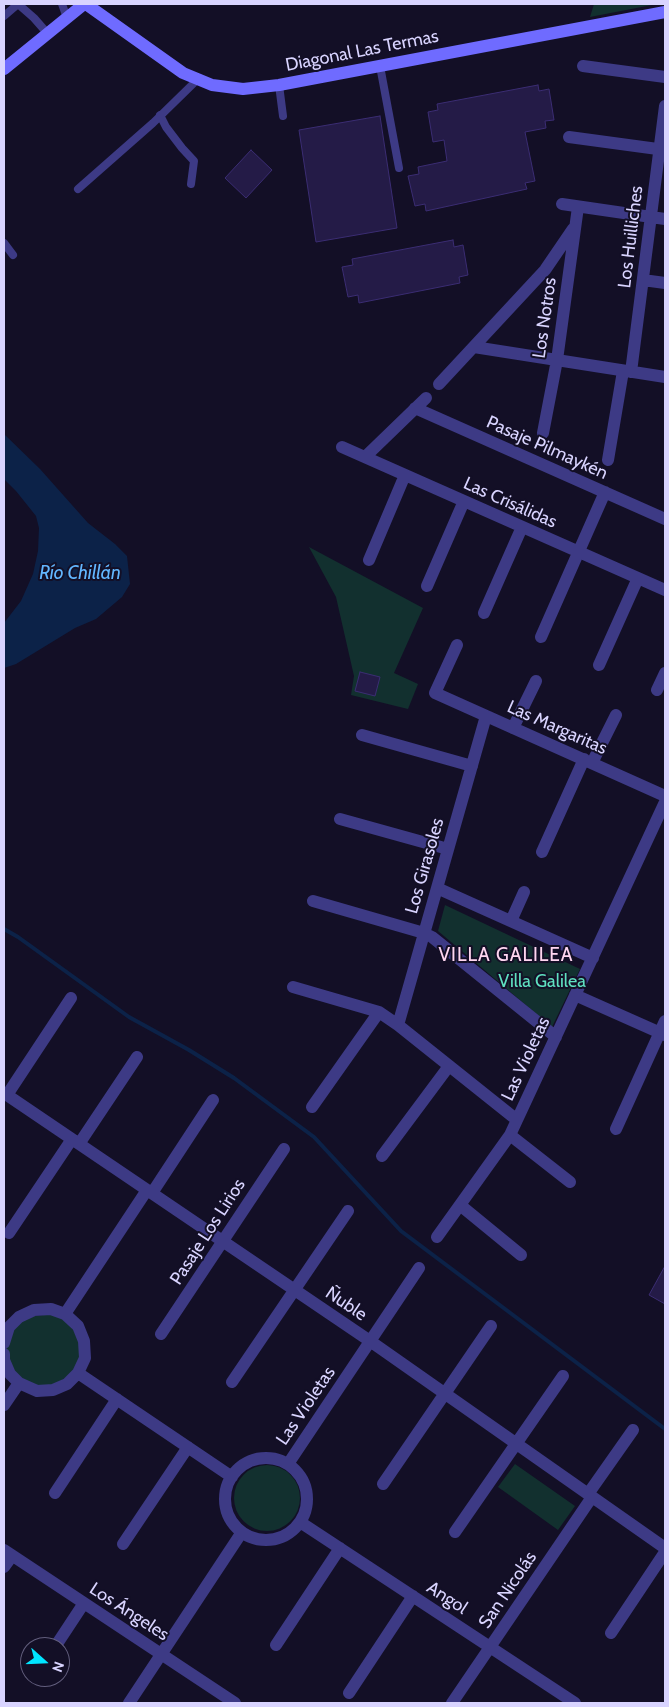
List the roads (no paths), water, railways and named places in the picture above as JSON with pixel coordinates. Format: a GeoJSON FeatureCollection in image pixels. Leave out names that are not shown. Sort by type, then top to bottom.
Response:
{"type":"FeatureCollection","features":[{"type":"Feature","properties":{"kind":"main road"},"geometry":{"type":"LineString","coordinates":[[4,69],[85,4]]}},
{"type":"Feature","properties":{"kind":"main road","name":"Diagonal Las Termas"},"geometry":{"type":"LineString","coordinates":[[85,4],[170,65],[197,80],[243,89],[279,85],[665,12]]}},
{"type":"Feature","properties":{"kind":"street"},"geometry":{"type":"LineString","coordinates":[[583,66],[665,77]]}},
{"type":"Feature","properties":{"kind":"street","name":"Los Huilliches"},"geometry":{"type":"LineString","coordinates":[[608,460],[627,372],[643,280],[662,150],[665,106]]}},
{"type":"Feature","properties":{"kind":"street"},"geometry":{"type":"LineString","coordinates":[[569,137],[662,150]]}},
{"type":"Feature","properties":{"kind":"street"},"geometry":{"type":"LineString","coordinates":[[562,204],[665,219]]}},
{"type":"Feature","properties":{"kind":"street","name":"Los Notros"},"geometry":{"type":"LineString","coordinates":[[544,433],[557,360],[578,207]]}},
{"type":"Feature","properties":{"kind":"street"},"geometry":{"type":"LineString","coordinates":[[440,384],[545,270],[575,225]]}},
{"type":"Feature","properties":{"kind":"street"},"geometry":{"type":"LineString","coordinates":[[643,280],[665,283]]}},
{"type":"Feature","properties":{"kind":"street"},"geometry":{"type":"LineString","coordinates":[[474,347],[665,377]]}},
{"type":"Feature","properties":{"kind":"street"},"geometry":{"type":"LineString","coordinates":[[365,458],[426,398]]}},
{"type":"Feature","properties":{"kind":"street","name":"Pasaje Pilmaykén"},"geometry":{"type":"LineString","coordinates":[[415,408],[665,519]]}},
{"type":"Feature","properties":{"kind":"street","name":"Las Crisálidas"},"geometry":{"type":"LineString","coordinates":[[342,447],[665,590]]}},
{"type":"Feature","properties":{"kind":"street"},"geometry":{"type":"LineString","coordinates":[[369,560],[405,476]]}},
{"type":"Feature","properties":{"kind":"street"},"geometry":{"type":"LineString","coordinates":[[541,638],[605,492]]}},
{"type":"Feature","properties":{"kind":"street"},"geometry":{"type":"LineString","coordinates":[[427,586],[464,501]]}},
{"type":"Feature","properties":{"kind":"street"},"geometry":{"type":"LineString","coordinates":[[484,613],[522,527]]}},
{"type":"Feature","properties":{"kind":"street"},"geometry":{"type":"LineString","coordinates":[[599,664],[638,578]]}},
{"type":"Feature","properties":{"kind":"street","name":"Las Margaritas"},"geometry":{"type":"LineString","coordinates":[[456,645],[434,693],[665,796]]}},
{"type":"Feature","properties":{"kind":"street"},"geometry":{"type":"LineString","coordinates":[[657,690],[665,673]]}},
{"type":"Feature","properties":{"kind":"street"},"geometry":{"type":"LineString","coordinates":[[513,728],[536,681]]}},
{"type":"Feature","properties":{"kind":"street"},"geometry":{"type":"LineString","coordinates":[[542,852],[588,761],[616,715]]}},
{"type":"Feature","properties":{"kind":"street","name":"Los Girasoles"},"geometry":{"type":"LineString","coordinates":[[398,1025],[486,716]]}},
{"type":"Feature","properties":{"kind":"street"},"geometry":{"type":"LineString","coordinates":[[362,735],[472,766]]}},
{"type":"Feature","properties":{"kind":"street","name":"Las Violetas"},"geometry":{"type":"LineString","coordinates":[[437,1237],[510,1135],[665,802]]}},
{"type":"Feature","properties":{"kind":"street"},"geometry":{"type":"LineString","coordinates":[[340,819],[448,849]]}},
{"type":"Feature","properties":{"kind":"street"},"geometry":{"type":"LineString","coordinates":[[437,888],[592,958]]}},
{"type":"Feature","properties":{"kind":"street"},"geometry":{"type":"LineString","coordinates":[[511,921],[524,892]]}},
{"type":"Feature","properties":{"kind":"street"},"geometry":{"type":"LineString","coordinates":[[314,901],[424,933],[438,941],[556,1037]]}},
{"type":"Feature","properties":{"kind":"street"},"geometry":{"type":"LineString","coordinates":[[293,987],[379,1012],[517,1120]]}},
{"type":"Feature","properties":{"kind":"street"},"geometry":{"type":"LineString","coordinates":[[576,995],[664,1030],[616,1130]]}},
{"type":"Feature","properties":{"kind":"street"},"geometry":{"type":"LineString","coordinates":[[6,1094],[71,998]]}},
{"type":"Feature","properties":{"kind":"street"},"geometry":{"type":"LineString","coordinates":[[312,1107],[379,1012]]}},
{"type":"Feature","properties":{"kind":"street"},"geometry":{"type":"LineString","coordinates":[[9,1233],[137,1057]]}},
{"type":"Feature","properties":{"kind":"street"},"geometry":{"type":"LineString","coordinates":[[382,1156],[449,1066]]}},
{"type":"Feature","properties":{"kind":"street","name":"Ñuble"},"geometry":{"type":"LineString","coordinates":[[6,1094],[370,1341],[665,1548]]}},
{"type":"Feature","properties":{"kind":"street"},"geometry":{"type":"LineString","coordinates":[[65,1314],[213,1100]]}},
{"type":"Feature","properties":{"kind":"street"},"geometry":{"type":"LineString","coordinates":[[510,1135],[570,1182]]}},
{"type":"Feature","properties":{"kind":"street","name":"Pasaje Los Lirios"},"geometry":{"type":"LineString","coordinates":[[162,1334],[284,1149]]}},
{"type":"Feature","properties":{"kind":"street"},"geometry":{"type":"LineString","coordinates":[[460,1205],[521,1254]]}},
{"type":"Feature","properties":{"kind":"street"},"geometry":{"type":"LineString","coordinates":[[232,1382],[348,1211]]}},
{"type":"Feature","properties":{"kind":"street","name":"Las Violetas"},"geometry":{"type":"LineString","coordinates":[[288,1464],[419,1268]]}},
{"type":"Feature","properties":{"kind":"street"},"geometry":{"type":"LineString","coordinates":[[4,1342],[6,1325],[34,1310],[51,1309],[65,1314],[78,1326],[84,1341],[85,1358],[78,1373],[67,1384],[53,1390],[37,1391],[19,1383],[10,1374],[4,1360],[4,1354]]}},
{"type":"Feature","properties":{"kind":"street"},"geometry":{"type":"LineString","coordinates":[[383,1484],[490,1326]]}},
{"type":"Feature","properties":{"kind":"street"},"geometry":{"type":"LineString","coordinates":[[78,1373],[232,1476],[226,1491],[226,1507],[232,1521],[242,1532],[260,1539],[278,1538],[287,1534],[300,1522]]}},
{"type":"Feature","properties":{"kind":"street"},"geometry":{"type":"LineString","coordinates":[[455,1532],[563,1376]]}},
{"type":"Feature","properties":{"kind":"street"},"geometry":{"type":"LineString","coordinates":[[4,1405],[19,1383]]}},
{"type":"Feature","properties":{"kind":"street"},"geometry":{"type":"LineString","coordinates":[[54,1493],[117,1399]]}},
{"type":"Feature","properties":{"kind":"street","name":"San Nicolás"},"geometry":{"type":"LineString","coordinates":[[452,1703],[633,1430]]}},
{"type":"Feature","properties":{"kind":"street"},"geometry":{"type":"LineString","coordinates":[[123,1544],[188,1447]]}},
{"type":"Feature","properties":{"kind":"street","name":"Las Violetas"},"geometry":{"type":"LineString","coordinates":[[232,1476],[245,1464],[262,1458],[271,1458],[288,1464],[296,1470],[305,1486],[307,1504],[300,1522]]}},
{"type":"Feature","properties":{"kind":"street","name":"Angol"},"geometry":{"type":"LineString","coordinates":[[300,1522],[490,1647],[568,1701]]}},
{"type":"Feature","properties":{"kind":"street"},"geometry":{"type":"LineString","coordinates":[[129,1703],[242,1532]]}},
{"type":"Feature","properties":{"kind":"street"},"geometry":{"type":"LineString","coordinates":[[276,1645],[340,1548]]}},
{"type":"Feature","properties":{"kind":"street"},"geometry":{"type":"LineString","coordinates":[[611,1633],[665,1552]]}},
{"type":"Feature","properties":{"kind":"street"},"geometry":{"type":"LineString","coordinates":[[4,1567],[8,1553]]}},
{"type":"Feature","properties":{"kind":"street","name":"Los Ángeles"},"geometry":{"type":"LineString","coordinates":[[8,1553],[235,1703]]}},
{"type":"Feature","properties":{"kind":"street"},"geometry":{"type":"LineString","coordinates":[[349,1693],[413,1596]]}},
{"type":"Feature","properties":{"kind":"street"},"geometry":{"type":"LineString","coordinates":[[62,1637],[84,1603]]}},
{"type":"Feature","properties":{"kind":"lane"},"geometry":{"type":"LineString","coordinates":[[4,16],[18,4],[48,34]]}},
{"type":"Feature","properties":{"kind":"lane"},"geometry":{"type":"LineString","coordinates":[[62,4],[67,18]]}},
{"type":"Feature","properties":{"kind":"lane"},"geometry":{"type":"LineString","coordinates":[[380,66],[399,168]]}},
{"type":"Feature","properties":{"kind":"lane"},"geometry":{"type":"LineString","coordinates":[[78,189],[197,80]]}},
{"type":"Feature","properties":{"kind":"lane"},"geometry":{"type":"LineString","coordinates":[[279,85],[283,116]]}},
{"type":"Feature","properties":{"kind":"lane"},"geometry":{"type":"LineString","coordinates":[[160,115],[166,127],[194,161],[191,184]]}},
{"type":"Feature","properties":{"kind":"lane"},"geometry":{"type":"LineString","coordinates":[[4,243],[13,255]]}},
{"type":"Feature","properties":{"kind":"water","name":"Río Chillán"},"geometry":{"type":"Polygon","coordinates":[[[4,434],[40,469],[88,523],[127,556],[130,584],[122,597],[96,619],[75,628],[16,664],[4,668],[4,623],[21,601],[33,574],[38,551],[39,528],[36,516],[4,479],[4,434]]]}},
{"type":"Feature","properties":{"kind":"waterway"},"geometry":{"type":"LineString","coordinates":[[4,929],[18,937],[129,1017],[189,1050],[234,1078],[314,1137],[401,1231],[665,1429]]}},
{"type":"Feature","properties":{"kind":"district","name":"VILLA GALILEA"},"geometry":{"type":"Point","coordinates":[506,955]}},
{"type":"Feature","properties":{"kind":"park label","name":"Villa Galilea"},"geometry":{"type":"Point","coordinates":[542,982]}}]}
